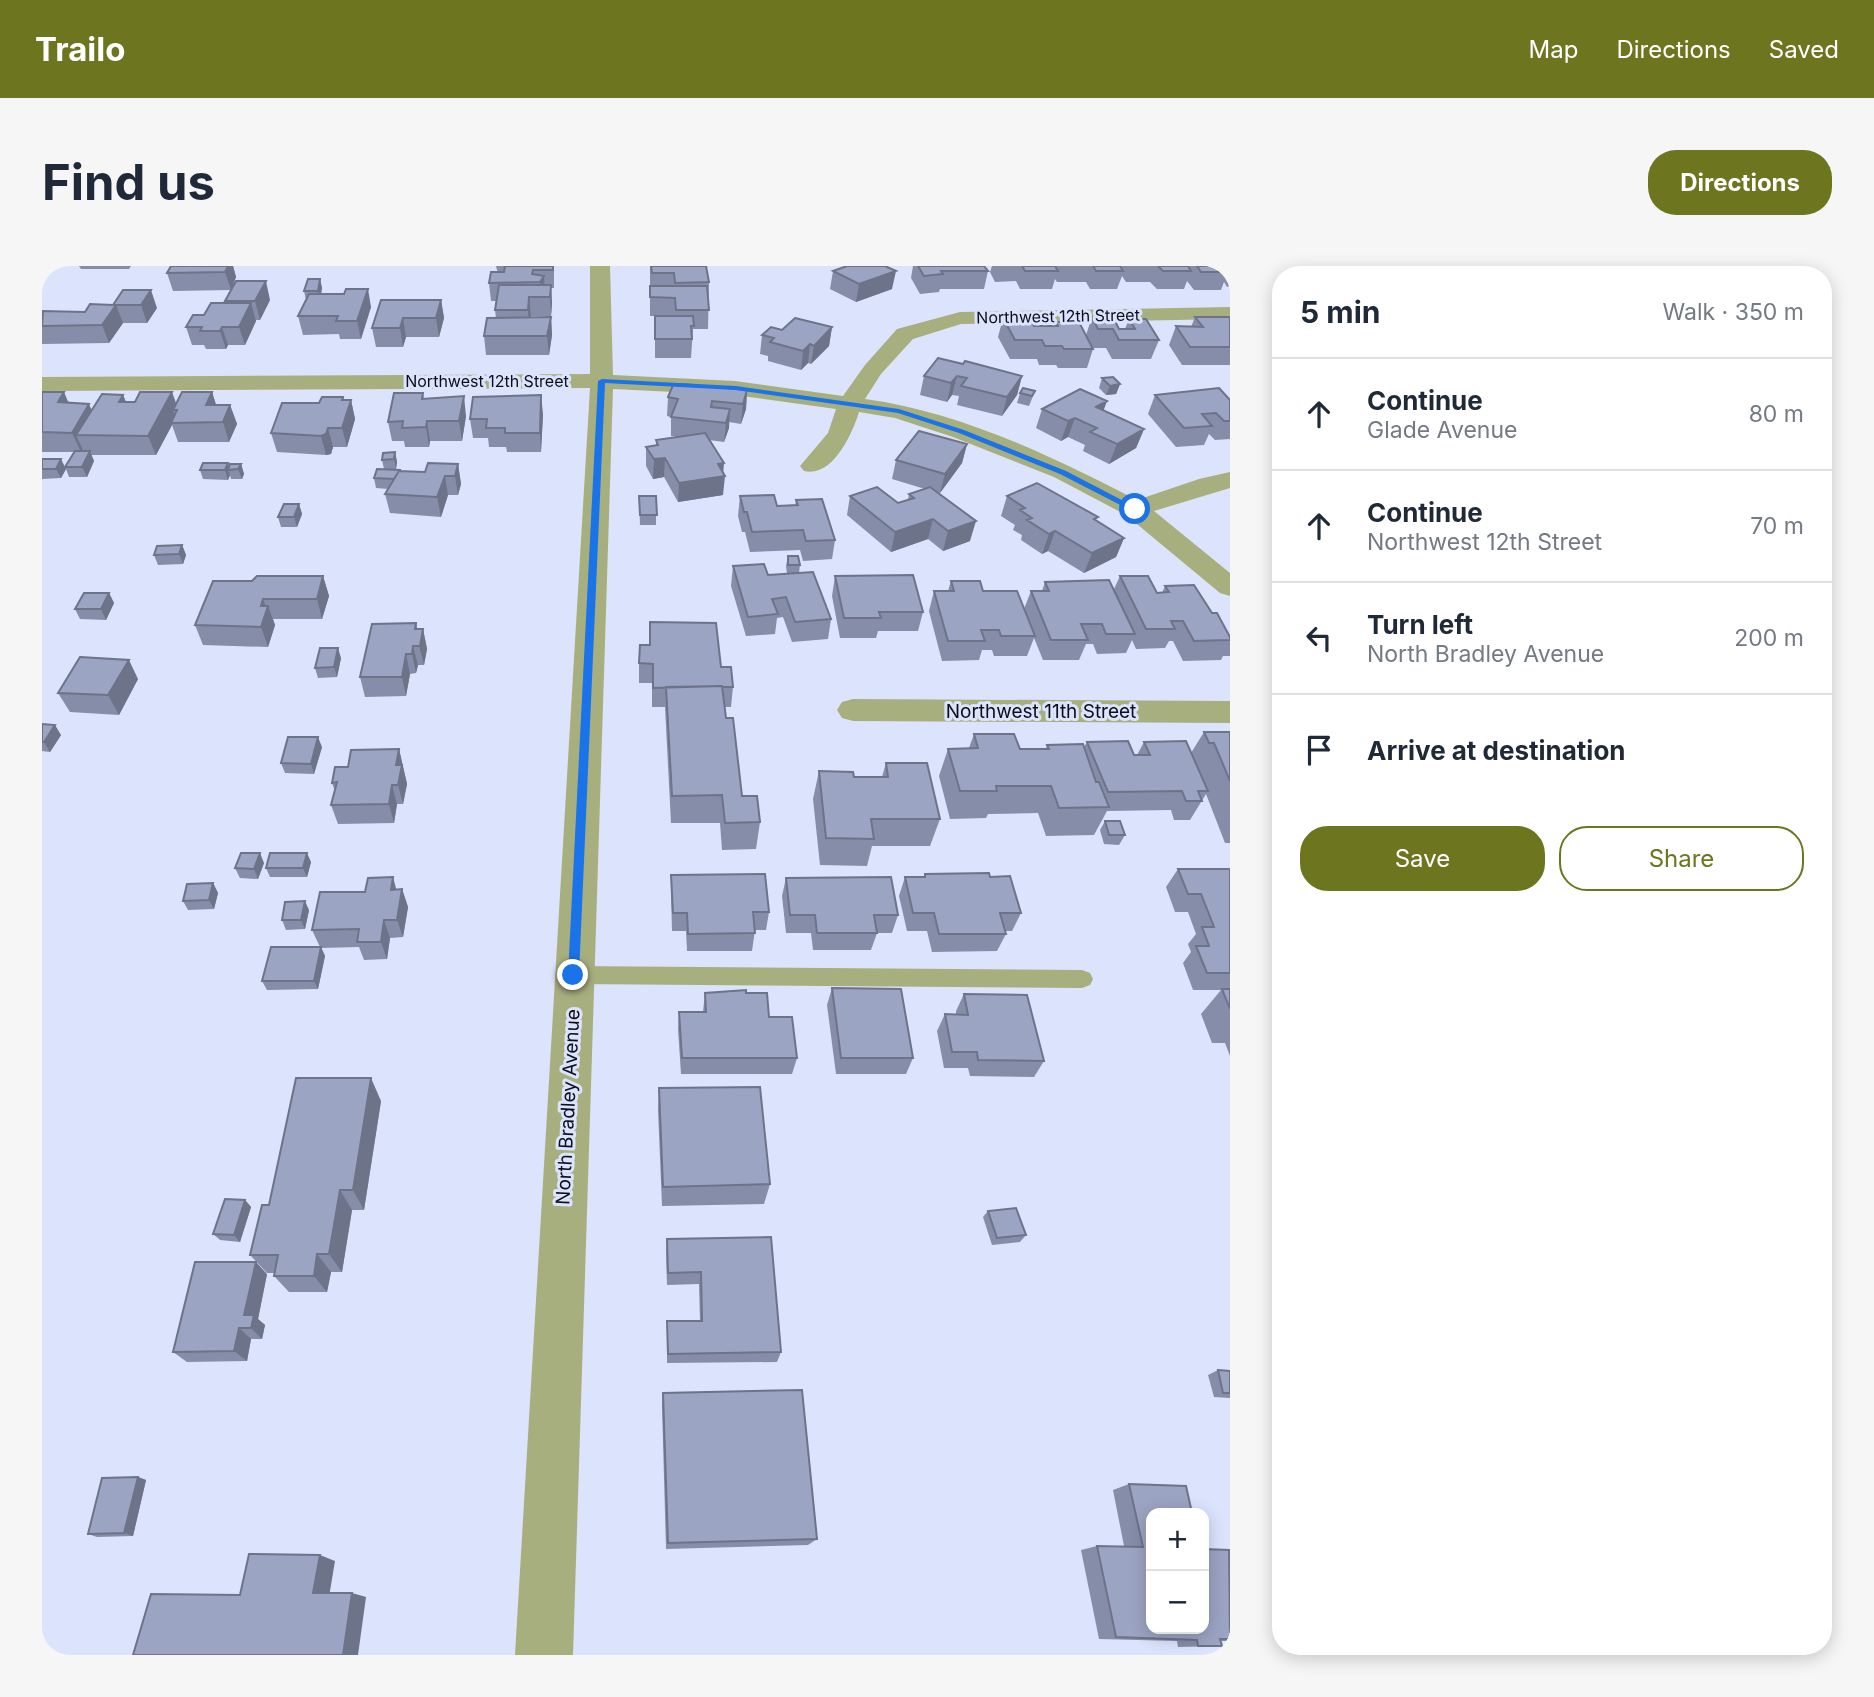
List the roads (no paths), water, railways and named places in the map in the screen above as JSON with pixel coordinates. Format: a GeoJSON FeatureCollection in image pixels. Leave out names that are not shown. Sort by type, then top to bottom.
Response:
{"type":"FeatureCollection","features":[{"type":"Feature","properties":{"kind":"street","name":"North Bradley Avenue"},"geometry":{"type":"LineString","coordinates":[[544,1655],[602,381],[600,266]]}},
{"type":"Feature","properties":{"kind":"street","name":"Northwest 12th Street"},"geometry":{"type":"LineString","coordinates":[[42,384],[602,381],[736,388],[849,405],[873,370],[905,334],[960,318],[1230,313]]}},
{"type":"Feature","properties":{"kind":"street"},"geometry":{"type":"LineString","coordinates":[[813,466],[840,435],[849,405],[899,411],[1063,472],[1135,509],[1230,587]]}},
{"type":"Feature","properties":{"kind":"street"},"geometry":{"type":"LineString","coordinates":[[1135,509],[1208,484],[1230,480]]}},
{"type":"Feature","properties":{"kind":"street","name":"Northwest 11th Street"},"geometry":{"type":"LineString","coordinates":[[853,710],[1230,712]]}},
{"type":"Feature","properties":{"kind":"lane"},"geometry":{"type":"LineString","coordinates":[[573,975],[1082,979]]}}]}
